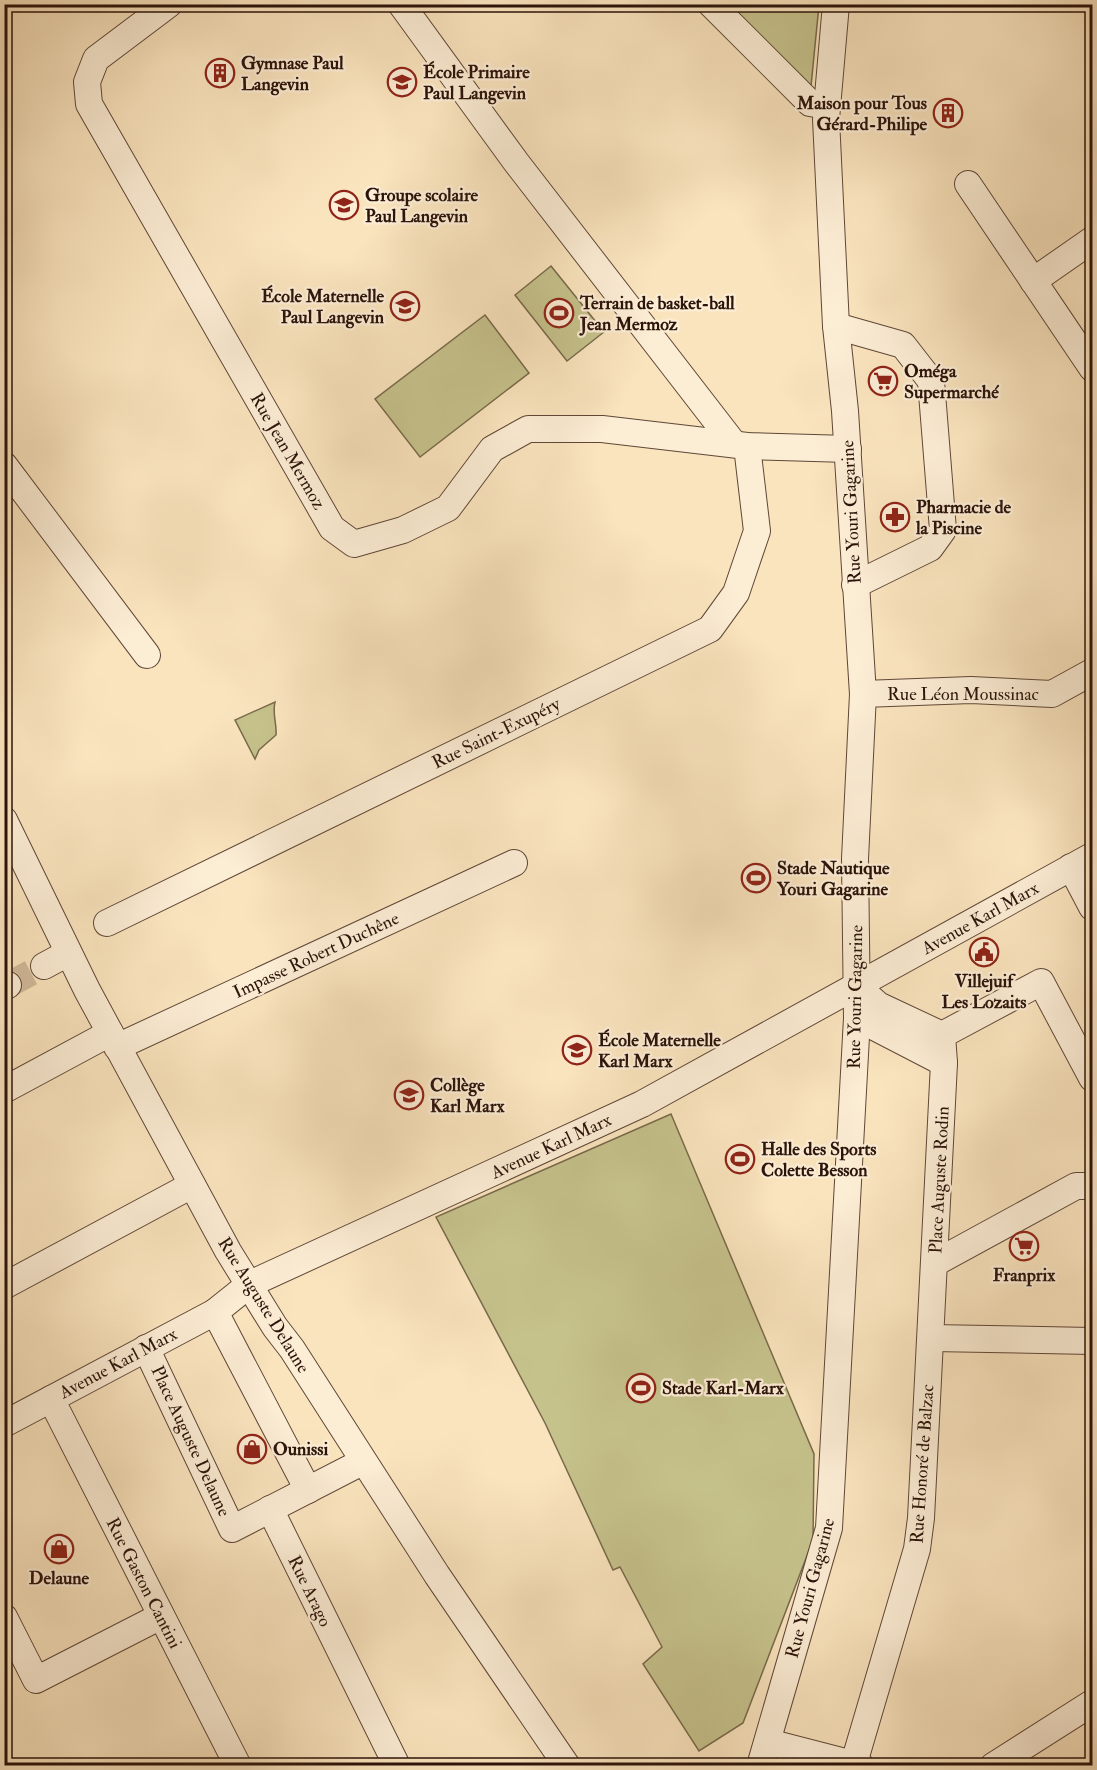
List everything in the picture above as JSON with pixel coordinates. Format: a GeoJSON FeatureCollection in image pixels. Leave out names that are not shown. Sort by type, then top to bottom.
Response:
{"type":"FeatureCollection","features":[{"type":"Feature","properties":{"kind":"street","name":"Rue Jean Mermoz"},"geometry":{"type":"LineString","coordinates":[[169,4],[96,59],[87,82],[89,104],[328,523],[354,544],[403,530],[448,508],[492,449],[528,429],[602,429],[741,445],[848,449]]}},
{"type":"Feature","properties":{"kind":"street"},"geometry":{"type":"LineString","coordinates":[[401,4],[549,205],[741,445]]}},
{"type":"Feature","properties":{"kind":"street"},"geometry":{"type":"LineString","coordinates":[[711,4],[810,102],[827,106]]}},
{"type":"Feature","properties":{"kind":"street","name":"Rue Youri Gagarine"},"geometry":{"type":"LineString","coordinates":[[764,1754],[829,1528],[857,1018],[855,859],[863,694],[848,449],[836,326],[827,106],[836,4]]}},
{"type":"Feature","properties":{"kind":"street"},"geometry":{"type":"LineString","coordinates":[[968,184],[1092,368]]}},
{"type":"Feature","properties":{"kind":"street"},"geometry":{"type":"LineString","coordinates":[[1033,281],[1092,240]]}},
{"type":"Feature","properties":{"kind":"street"},"geometry":{"type":"LineString","coordinates":[[836,326],[903,345],[931,381],[943,530],[930,548],[855,585]]}},
{"type":"Feature","properties":{"kind":"street","name":"Rue Saint-Exupéry"},"geometry":{"type":"LineString","coordinates":[[107,923],[710,629],[736,593],[757,531],[741,445]]}},
{"type":"Feature","properties":{"kind":"street"},"geometry":{"type":"LineString","coordinates":[[4,465],[147,655]]}},
{"type":"Feature","properties":{"kind":"street","name":"Rue Léon Moussinac"},"geometry":{"type":"LineString","coordinates":[[863,694],[971,690],[1052,694],[1092,672]]}},
{"type":"Feature","properties":{"kind":"street","name":"Rue Auguste Delaune"},"geometry":{"type":"LineString","coordinates":[[4,819],[68,952],[228,1251],[274,1327],[292,1350],[362,1462],[567,1766]]}},
{"type":"Feature","properties":{"kind":"street"},"geometry":{"type":"LineString","coordinates":[[1082,861],[1092,907]]}},
{"type":"Feature","properties":{"kind":"street","name":"Avenue Karl Marx"},"geometry":{"type":"LineString","coordinates":[[4,1424],[215,1312],[250,1284],[642,1104],[1082,861]]}},
{"type":"Feature","properties":{"kind":"street","name":"Impasse Robert Duchêne"},"geometry":{"type":"LineString","coordinates":[[4,1090],[514,863]]}},
{"type":"Feature","properties":{"kind":"street"},"geometry":{"type":"LineString","coordinates":[[44,966],[68,952]]}},
{"type":"Feature","properties":{"kind":"street"},"geometry":{"type":"LineString","coordinates":[[857,986],[878,1005],[942,1035],[1041,982],[1092,1078]]}},
{"type":"Feature","properties":{"kind":"street"},"geometry":{"type":"LineString","coordinates":[[857,1018],[944,1063]]}},
{"type":"Feature","properties":{"kind":"street","name":"Place Auguste Rodin"},"geometry":{"type":"LineString","coordinates":[[935,1263],[944,1063],[942,1035]]}},
{"type":"Feature","properties":{"kind":"street"},"geometry":{"type":"LineString","coordinates":[[4,1286],[192,1185]]}},
{"type":"Feature","properties":{"kind":"street","name":"Place Auguste Rodin"},"geometry":{"type":"LineString","coordinates":[[935,1263],[1076,1186],[1092,1186]]}},
{"type":"Feature","properties":{"kind":"street","name":"Rue Honoré de Balzac"},"geometry":{"type":"LineString","coordinates":[[858,1764],[917,1549],[921,1518],[935,1263]]}},
{"type":"Feature","properties":{"kind":"street"},"geometry":{"type":"LineString","coordinates":[[215,1312],[308,1490]]}},
{"type":"Feature","properties":{"kind":"street"},"geometry":{"type":"LineString","coordinates":[[931,1338],[1092,1341]]}},
{"type":"Feature","properties":{"kind":"street","name":"Place Auguste Delaune"},"geometry":{"type":"LineString","coordinates":[[146,1348],[232,1529],[270,1509]]}},
{"type":"Feature","properties":{"kind":"street","name":"Rue Gaston Cantini"},"geometry":{"type":"LineString","coordinates":[[51,1399],[238,1766]]}},
{"type":"Feature","properties":{"kind":"street"},"geometry":{"type":"LineString","coordinates":[[270,1509],[362,1462]]}},
{"type":"Feature","properties":{"kind":"street","name":"Rue Arago"},"geometry":{"type":"LineString","coordinates":[[270,1509],[397,1766]]}},
{"type":"Feature","properties":{"kind":"street"},"geometry":{"type":"LineString","coordinates":[[4,1617],[36,1680],[161,1616]]}},
{"type":"Feature","properties":{"kind":"street"},"geometry":{"type":"LineString","coordinates":[[993,1766],[1092,1703]]}},
{"type":"Feature","properties":{"kind":"street"},"geometry":{"type":"LineString","coordinates":[[764,1754],[858,1764]]}},
{"type":"Feature","properties":{"kind":"shaded area"},"geometry":{"type":"Polygon","coordinates":[[[729,5],[819,5],[811,86],[729,5]]]}},
{"type":"Feature","properties":{"kind":"shaded area","name":"Terrain de basket-ball Jean Mermoz"},"geometry":{"type":"Polygon","coordinates":[[[551,266],[604,332],[567,361],[515,295],[551,266]]]}},
{"type":"Feature","properties":{"kind":"shaded area"},"geometry":{"type":"Polygon","coordinates":[[[485,315],[529,373],[420,457],[375,399],[485,315]]]}},
{"type":"Feature","properties":{"kind":"shaded area"},"geometry":{"type":"Polygon","coordinates":[[[275,702],[276,735],[259,750],[255,759],[235,720],[275,702]]]}},
{"type":"Feature","properties":{"kind":"shaded area"},"geometry":{"type":"Polygon","coordinates":[[[671,1114],[814,1454],[813,1540],[743,1723],[699,1751],[643,1664],[662,1647],[620,1567],[613,1570],[545,1423],[436,1217],[671,1114]]]}},
{"type":"Feature","properties":{"kind":"tunnel"},"geometry":{"type":"LineString","coordinates":[[8,985],[44,966]]}},
{"type":"Feature","properties":{"kind":"place","name":"Gymnase Paul Langevin"},"geometry":{"type":"Point","coordinates":[220,73]}},
{"type":"Feature","properties":{"kind":"place","name":"École Primaire Paul Langevin"},"geometry":{"type":"Point","coordinates":[402,82]}},
{"type":"Feature","properties":{"kind":"place","name":"Maison pour Tous Gérard-Philipe"},"geometry":{"type":"Point","coordinates":[948,113]}},
{"type":"Feature","properties":{"kind":"place","name":"Groupe scolaire Paul Langevin"},"geometry":{"type":"Point","coordinates":[344,205]}},
{"type":"Feature","properties":{"kind":"place","name":"École Maternelle Paul Langevin"},"geometry":{"type":"Point","coordinates":[405,306]}},
{"type":"Feature","properties":{"kind":"place","name":"Terrain de basket-ball Jean Mermoz"},"geometry":{"type":"Point","coordinates":[559,313]}},
{"type":"Feature","properties":{"kind":"place","name":"Oméga Supermarché"},"geometry":{"type":"Point","coordinates":[883,381]}},
{"type":"Feature","properties":{"kind":"place","name":"Pharmacie de la Piscine"},"geometry":{"type":"Point","coordinates":[895,517]}},
{"type":"Feature","properties":{"kind":"place","name":"Stade Nautique Youri Gagarine"},"geometry":{"type":"Point","coordinates":[756,878]}},
{"type":"Feature","properties":{"kind":"place","name":"Villejuif Les Lozaits"},"geometry":{"type":"Point","coordinates":[984,952]}},
{"type":"Feature","properties":{"kind":"place","name":"École Maternelle Karl Marx"},"geometry":{"type":"Point","coordinates":[577,1050]}},
{"type":"Feature","properties":{"kind":"place","name":"Collège Karl Marx"},"geometry":{"type":"Point","coordinates":[409,1095]}},
{"type":"Feature","properties":{"kind":"place","name":"Halle des Sports Colette Besson"},"geometry":{"type":"Point","coordinates":[740,1159]}},
{"type":"Feature","properties":{"kind":"place","name":"Franprix"},"geometry":{"type":"Point","coordinates":[1024,1246]}},
{"type":"Feature","properties":{"kind":"place","name":"Stade Karl-Marx"},"geometry":{"type":"Point","coordinates":[641,1388]}},
{"type":"Feature","properties":{"kind":"place","name":"Ounissi"},"geometry":{"type":"Point","coordinates":[252,1449]}},
{"type":"Feature","properties":{"kind":"place","name":"Delaune"},"geometry":{"type":"Point","coordinates":[59,1549]}}]}
